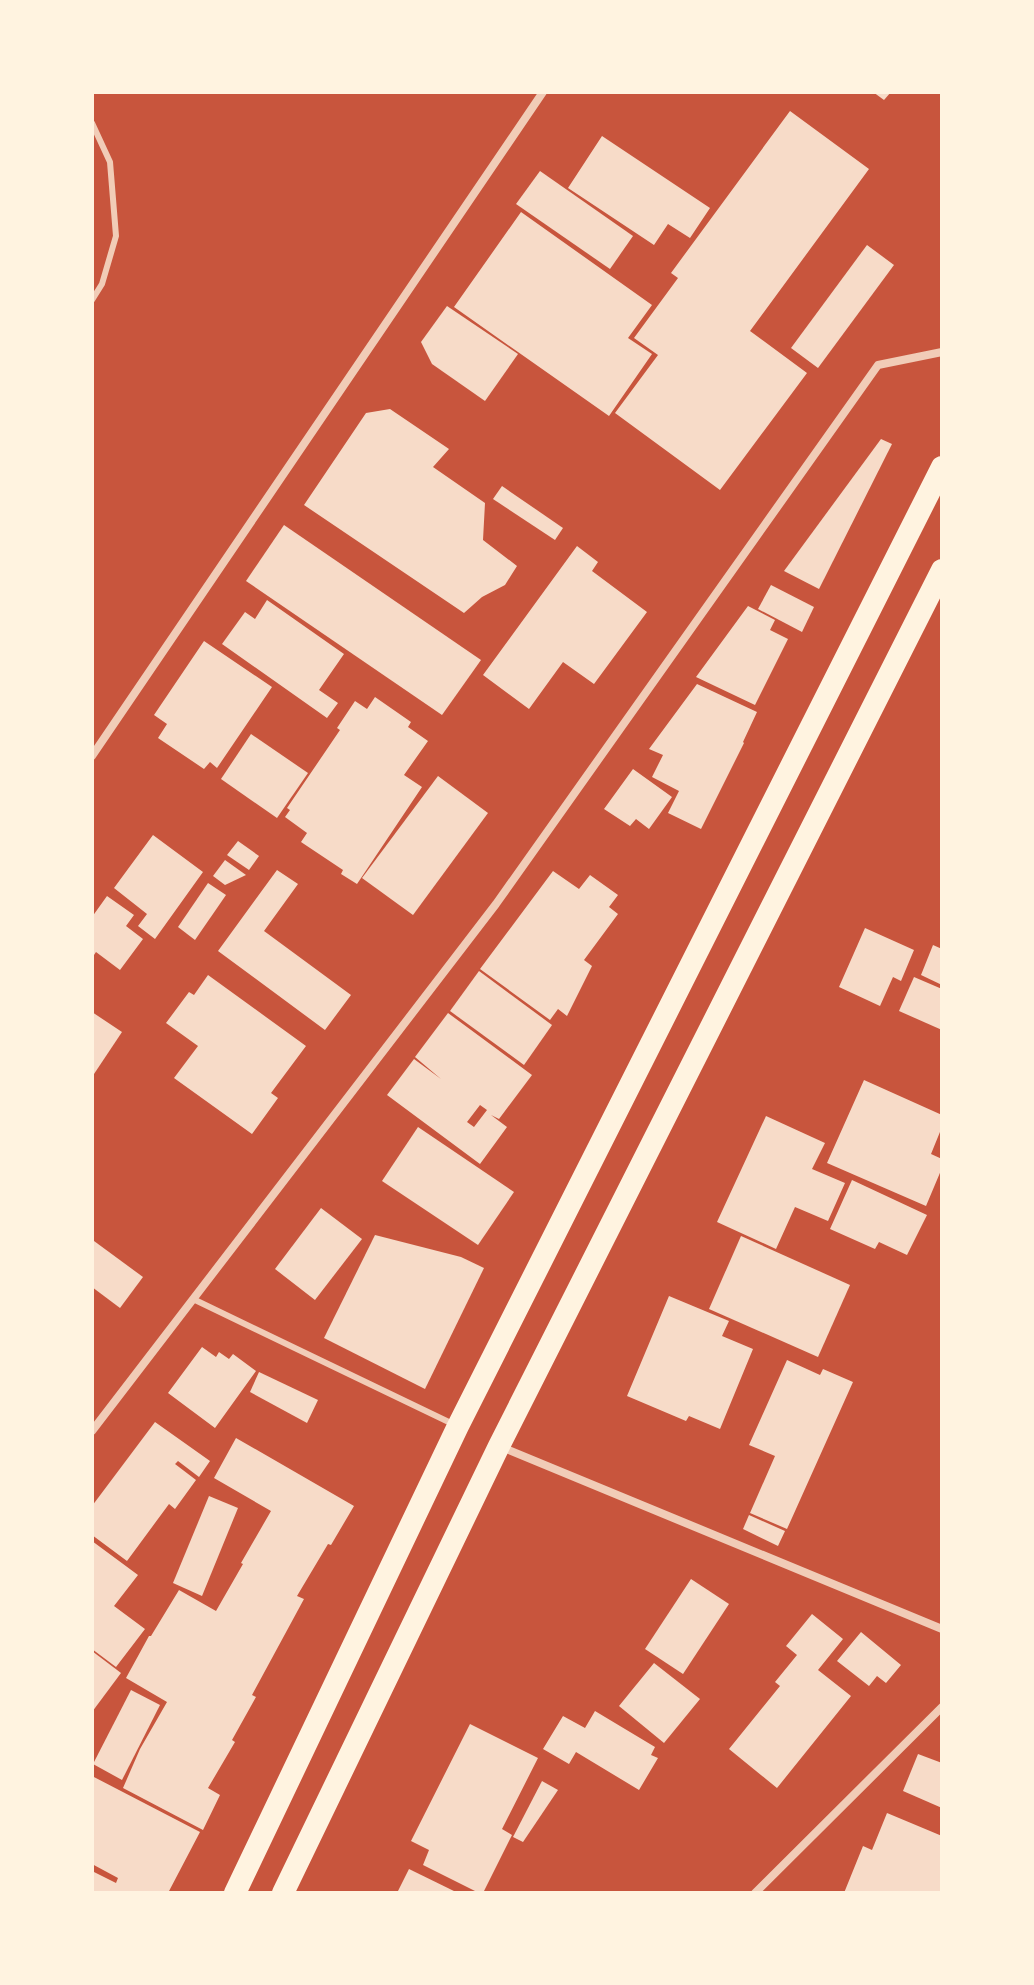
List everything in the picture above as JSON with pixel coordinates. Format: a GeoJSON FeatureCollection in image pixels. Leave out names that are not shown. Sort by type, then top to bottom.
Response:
{"type":"FeatureCollection","features":[{"type":"Feature","properties":{"kind":"highway"},"geometry":{"type":"LineString","coordinates":[[235,1893],[458,1426],[942,467]]}},
{"type":"Feature","properties":{"kind":"highway"},"geometry":{"type":"LineString","coordinates":[[283,1893],[499,1446],[942,570]]}},
{"type":"Feature","properties":{"kind":"street"},"geometry":{"type":"LineString","coordinates":[[92,756],[543,92]]}},
{"type":"Feature","properties":{"kind":"street"},"geometry":{"type":"LineString","coordinates":[[92,1431],[496,904],[878,365],[942,352]]}},
{"type":"Feature","properties":{"kind":"street"},"geometry":{"type":"LineString","coordinates":[[499,1446],[942,1629]]}},
{"type":"Feature","properties":{"kind":"street"},"geometry":{"type":"LineString","coordinates":[[755,1893],[942,1707]]}},
{"type":"Feature","properties":{"kind":"lane"},"geometry":{"type":"LineString","coordinates":[[92,123],[110,162],[116,236],[102,284],[92,300]]}},
{"type":"Feature","properties":{"kind":"lane"},"geometry":{"type":"LineString","coordinates":[[193,1299],[458,1426]]}},
{"type":"Feature","properties":{"kind":"building"},"geometry":{"type":"Polygon","coordinates":[[[873,92],[891,92],[884,100],[873,92]]]}},
{"type":"Feature","properties":{"kind":"building"},"geometry":{"type":"Polygon","coordinates":[[[790,111],[869,169],[750,331],[807,373],[720,490],[615,413],[658,355],[634,338],[678,278],[671,273],[790,111]]]}},
{"type":"Feature","properties":{"kind":"building"},"geometry":{"type":"Polygon","coordinates":[[[602,136],[710,208],[690,238],[668,224],[654,245],[568,188],[602,136]]]}},
{"type":"Feature","properties":{"kind":"building"},"geometry":{"type":"Polygon","coordinates":[[[540,171],[633,236],[610,269],[516,204],[540,171]]]}},
{"type":"Feature","properties":{"kind":"building"},"geometry":{"type":"Polygon","coordinates":[[[521,212],[652,305],[628,338],[652,354],[609,416],[454,307],[521,212]]]}},
{"type":"Feature","properties":{"kind":"building"},"geometry":{"type":"Polygon","coordinates":[[[867,245],[894,265],[818,368],[791,348],[867,245]]]}},
{"type":"Feature","properties":{"kind":"building"},"geometry":{"type":"Polygon","coordinates":[[[447,306],[518,354],[485,401],[432,364],[421,342],[447,306]]]}},
{"type":"Feature","properties":{"kind":"building"},"geometry":{"type":"Polygon","coordinates":[[[390,409],[449,449],[433,467],[485,503],[483,540],[517,566],[505,585],[482,597],[464,613],[304,505],[366,413],[390,409]]]}},
{"type":"Feature","properties":{"kind":"building"},"geometry":{"type":"Polygon","coordinates":[[[881,439],[892,444],[819,589],[784,571],[881,439]]]}},
{"type":"Feature","properties":{"kind":"building"},"geometry":{"type":"Polygon","coordinates":[[[502,486],[563,528],[555,540],[493,499],[502,486]]]}},
{"type":"Feature","properties":{"kind":"building"},"geometry":{"type":"Polygon","coordinates":[[[284,525],[481,660],[442,715],[246,581],[284,525]]]}},
{"type":"Feature","properties":{"kind":"building"},"geometry":{"type":"Polygon","coordinates":[[[577,546],[598,562],[592,571],[647,612],[594,684],[563,662],[529,709],[483,675],[577,546]]]}},
{"type":"Feature","properties":{"kind":"building"},"geometry":{"type":"Polygon","coordinates":[[[771,585],[814,607],[802,632],[758,609],[771,585]]]}},
{"type":"Feature","properties":{"kind":"building"},"geometry":{"type":"Polygon","coordinates":[[[267,600],[344,654],[319,690],[338,703],[327,718],[222,644],[245,612],[255,619],[267,600]]]}},
{"type":"Feature","properties":{"kind":"building"},"geometry":{"type":"Polygon","coordinates":[[[748,606],[775,620],[770,630],[788,639],[755,705],[696,677],[748,606]]]}},
{"type":"Feature","properties":{"kind":"building"},"geometry":{"type":"Polygon","coordinates":[[[204,641],[272,687],[217,768],[210,762],[204,769],[158,738],[167,724],[154,715],[204,641]]]}},
{"type":"Feature","properties":{"kind":"building"},"geometry":{"type":"Polygon","coordinates":[[[697,684],[757,712],[701,829],[668,813],[679,791],[652,777],[663,755],[649,749],[697,684]]]}},
{"type":"Feature","properties":{"kind":"building"},"geometry":{"type":"Polygon","coordinates":[[[375,697],[411,722],[408,727],[428,741],[404,775],[422,787],[357,884],[341,874],[343,870],[301,842],[307,833],[285,817],[290,810],[287,808],[340,730],[337,728],[355,701],[367,709],[375,697]]]}},
{"type":"Feature","properties":{"kind":"building"},"geometry":{"type":"Polygon","coordinates":[[[251,734],[308,773],[277,818],[221,779],[251,734]]]}},
{"type":"Feature","properties":{"kind":"building"},"geometry":{"type":"Polygon","coordinates":[[[633,769],[672,797],[649,829],[636,819],[630,826],[604,809],[633,769]]]}},
{"type":"Feature","properties":{"kind":"building"},"geometry":{"type":"Polygon","coordinates":[[[438,776],[488,813],[413,915],[362,878],[438,776]]]}},
{"type":"Feature","properties":{"kind":"building"},"geometry":{"type":"Polygon","coordinates":[[[153,835],[203,872],[155,939],[138,926],[147,914],[114,888],[153,835]]]}},
{"type":"Feature","properties":{"kind":"building"},"geometry":{"type":"Polygon","coordinates":[[[238,841],[259,856],[249,870],[227,855],[238,841]]]}},
{"type":"Feature","properties":{"kind":"building"},"geometry":{"type":"Polygon","coordinates":[[[225,860],[246,875],[225,885],[213,876],[225,860]]]}},
{"type":"Feature","properties":{"kind":"building"},"geometry":{"type":"Polygon","coordinates":[[[277,870],[298,884],[264,931],[351,995],[325,1030],[218,951],[277,870]]]}},
{"type":"Feature","properties":{"kind":"building"},"geometry":{"type":"Polygon","coordinates":[[[553,871],[579,889],[590,875],[618,895],[609,907],[618,914],[584,960],[592,966],[567,1016],[558,1009],[550,1020],[480,969],[553,871]]]}},
{"type":"Feature","properties":{"kind":"building"},"geometry":{"type":"Polygon","coordinates":[[[208,883],[226,895],[195,940],[178,927],[208,883]]]}},
{"type":"Feature","properties":{"kind":"building"},"geometry":{"type":"Polygon","coordinates":[[[107,896],[134,915],[126,926],[143,939],[120,970],[96,952],[92,958],[92,917],[107,896]]]}},
{"type":"Feature","properties":{"kind":"building"},"geometry":{"type":"Polygon","coordinates":[[[865,928],[914,950],[901,981],[893,977],[880,1006],[839,987],[865,928]]]}},
{"type":"Feature","properties":{"kind":"building"},"geometry":{"type":"Polygon","coordinates":[[[933,945],[942,949],[942,985],[921,975],[933,945]]]}},
{"type":"Feature","properties":{"kind":"building"},"geometry":{"type":"Polygon","coordinates":[[[479,971],[552,1025],[524,1065],[450,1011],[479,971]]]}},
{"type":"Feature","properties":{"kind":"building"},"geometry":{"type":"Polygon","coordinates":[[[208,975],[306,1046],[271,1093],[278,1098],[252,1134],[174,1078],[198,1046],[166,1023],[189,992],[194,995],[208,975]]]}},
{"type":"Feature","properties":{"kind":"building"},"geometry":{"type":"Polygon","coordinates":[[[914,977],[942,989],[942,1030],[899,1011],[914,977]]]}},
{"type":"Feature","properties":{"kind":"building"},"geometry":{"type":"Polygon","coordinates":[[[92,1012],[122,1032],[92,1077],[92,1012]]]}},
{"type":"Feature","properties":{"kind":"building"},"geometry":{"type":"Polygon","coordinates":[[[448,1013],[532,1075],[499,1119],[491,1115],[507,1127],[480,1164],[387,1095],[414,1059],[441,1079],[415,1057],[448,1013]],[[480,1105],[467,1122],[474,1127],[487,1110],[480,1105]]]}},
{"type":"Feature","properties":{"kind":"building"},"geometry":{"type":"Polygon","coordinates":[[[864,1080],[942,1115],[942,1127],[931,1154],[942,1159],[942,1168],[926,1206],[827,1163],[864,1080]]]}},
{"type":"Feature","properties":{"kind":"building"},"geometry":{"type":"Polygon","coordinates":[[[766,1116],[825,1143],[812,1169],[845,1183],[828,1221],[795,1207],[776,1249],[717,1222],[766,1116]]]}},
{"type":"Feature","properties":{"kind":"building"},"geometry":{"type":"Polygon","coordinates":[[[418,1127],[514,1192],[478,1245],[382,1181],[418,1127]]]}},
{"type":"Feature","properties":{"kind":"building"},"geometry":{"type":"Polygon","coordinates":[[[852,1180],[927,1215],[907,1255],[879,1242],[875,1249],[830,1229],[852,1180]]]}},
{"type":"Feature","properties":{"kind":"building"},"geometry":{"type":"Polygon","coordinates":[[[321,1208],[362,1239],[315,1300],[275,1269],[321,1208]]]}},
{"type":"Feature","properties":{"kind":"building"},"geometry":{"type":"Polygon","coordinates":[[[375,1235],[461,1257],[484,1268],[425,1389],[324,1338],[375,1235]]]}},
{"type":"Feature","properties":{"kind":"building"},"geometry":{"type":"Polygon","coordinates":[[[741,1236],[850,1285],[818,1357],[709,1309],[741,1236]]]}},
{"type":"Feature","properties":{"kind":"building"},"geometry":{"type":"Polygon","coordinates":[[[94,1241],[143,1277],[120,1308],[92,1287],[94,1241]]]}},
{"type":"Feature","properties":{"kind":"building"},"geometry":{"type":"Polygon","coordinates":[[[669,1296],[729,1321],[722,1336],[753,1349],[720,1429],[689,1416],[686,1421],[627,1396],[669,1296]]]}},
{"type":"Feature","properties":{"kind":"building"},"geometry":{"type":"Polygon","coordinates":[[[202,1347],[216,1357],[219,1352],[229,1359],[233,1354],[256,1371],[215,1428],[168,1393],[202,1347]]]}},
{"type":"Feature","properties":{"kind":"building"},"geometry":{"type":"Polygon","coordinates":[[[787,1360],[820,1375],[823,1369],[853,1382],[787,1529],[750,1513],[775,1456],[749,1445],[787,1360]]]}},
{"type":"Feature","properties":{"kind":"building"},"geometry":{"type":"Polygon","coordinates":[[[259,1372],[318,1400],[307,1423],[250,1392],[259,1372]]]}},
{"type":"Feature","properties":{"kind":"building"},"geometry":{"type":"Polygon","coordinates":[[[155,1422],[210,1461],[199,1477],[178,1461],[175,1464],[196,1480],[175,1509],[169,1504],[127,1561],[92,1535],[92,1506],[155,1422]]]}},
{"type":"Feature","properties":{"kind":"building"},"geometry":{"type":"Polygon","coordinates":[[[236,1438],[354,1506],[297,1596],[304,1599],[252,1695],[256,1697],[232,1740],[235,1742],[208,1788],[220,1795],[203,1830],[123,1788],[140,1749],[167,1702],[126,1678],[179,1590],[216,1611],[271,1511],[214,1478],[236,1438]]]}},
{"type":"Feature","properties":{"kind":"building"},"geometry":{"type":"Polygon","coordinates":[[[209,1496],[238,1508],[202,1596],[173,1583],[209,1496]]]}},
{"type":"Feature","properties":{"kind":"building"},"geometry":{"type":"Polygon","coordinates":[[[749,1515],[785,1531],[778,1546],[743,1529],[749,1515]]]}},
{"type":"Feature","properties":{"kind":"building"},"geometry":{"type":"Polygon","coordinates":[[[92,1541],[138,1575],[114,1606],[145,1629],[116,1667],[92,1649],[92,1541]]]}},
{"type":"Feature","properties":{"kind":"building"},"geometry":{"type":"Polygon","coordinates":[[[691,1579],[729,1604],[683,1674],[645,1649],[691,1579]]]}},
{"type":"Feature","properties":{"kind":"building"},"geometry":{"type":"Polygon","coordinates":[[[812,1614],[843,1639],[818,1670],[851,1696],[777,1788],[729,1749],[780,1686],[775,1682],[797,1655],[786,1646],[812,1614]]]}},
{"type":"Feature","properties":{"kind":"building"},"geometry":{"type":"Polygon","coordinates":[[[861,1632],[901,1665],[886,1683],[877,1676],[869,1686],[837,1661],[861,1632]]]}},
{"type":"Feature","properties":{"kind":"building"},"geometry":{"type":"Polygon","coordinates":[[[92,1651],[121,1673],[92,1712],[92,1651]]]}},
{"type":"Feature","properties":{"kind":"building"},"geometry":{"type":"Polygon","coordinates":[[[654,1663],[700,1699],[664,1743],[619,1706],[654,1663]]]}},
{"type":"Feature","properties":{"kind":"building"},"geometry":{"type":"Polygon","coordinates":[[[131,1690],[160,1705],[122,1780],[93,1764],[131,1690]]]}},
{"type":"Feature","properties":{"kind":"building"},"geometry":{"type":"Polygon","coordinates":[[[595,1711],[655,1747],[651,1755],[658,1758],[639,1790],[576,1752],[569,1764],[543,1749],[563,1716],[585,1728],[595,1711]]]}},
{"type":"Feature","properties":{"kind":"building"},"geometry":{"type":"Polygon","coordinates":[[[470,1724],[538,1758],[502,1829],[512,1835],[483,1893],[423,1865],[429,1850],[411,1841],[470,1724]]]}},
{"type":"Feature","properties":{"kind":"building"},"geometry":{"type":"Polygon","coordinates":[[[918,1754],[942,1763],[942,1808],[903,1791],[918,1754]]]}},
{"type":"Feature","properties":{"kind":"building"},"geometry":{"type":"Polygon","coordinates":[[[92,1776],[200,1832],[168,1893],[92,1893],[92,1871],[116,1883],[118,1878],[92,1864],[92,1776]]]}},
{"type":"Feature","properties":{"kind":"building"},"geometry":{"type":"Polygon","coordinates":[[[542,1781],[558,1790],[523,1842],[513,1837],[542,1781]]]}},
{"type":"Feature","properties":{"kind":"building"},"geometry":{"type":"Polygon","coordinates":[[[887,1813],[942,1836],[942,1893],[844,1893],[863,1846],[872,1850],[887,1813]]]}},
{"type":"Feature","properties":{"kind":"building"},"geometry":{"type":"Polygon","coordinates":[[[409,1869],[458,1893],[397,1893],[409,1869]]]}}]}
